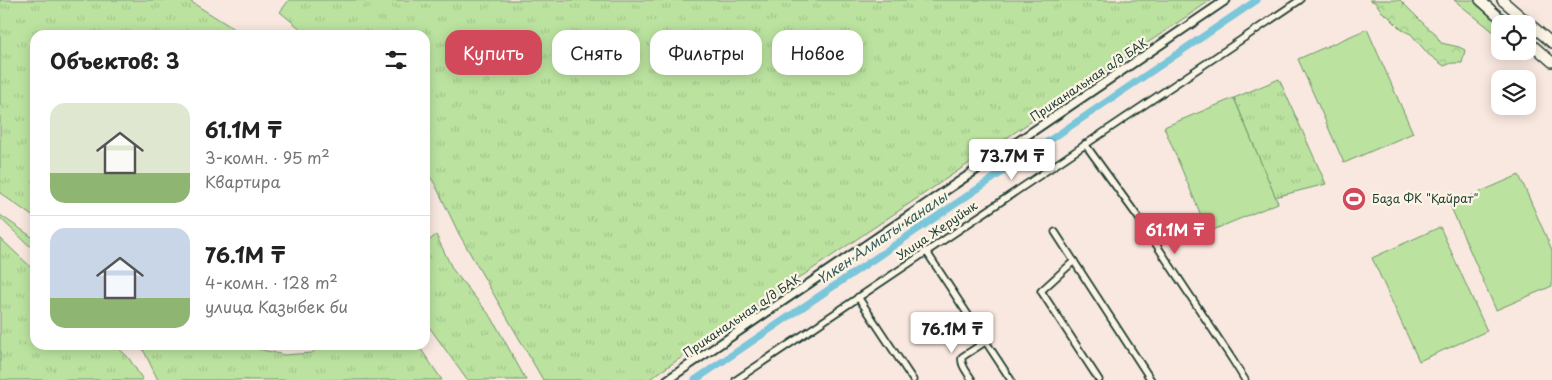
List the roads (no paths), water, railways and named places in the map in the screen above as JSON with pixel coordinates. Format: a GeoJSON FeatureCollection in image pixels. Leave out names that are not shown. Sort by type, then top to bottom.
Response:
{"type":"FeatureCollection","features":[{"type":"Feature","properties":{"kind":"main road"},"geometry":{"type":"LineString","coordinates":[[1480,0],[1497,15]]}},
{"type":"Feature","properties":{"kind":"main road"},"geometry":{"type":"LineString","coordinates":[[1502,0],[1552,43]]}},
{"type":"Feature","properties":{"kind":"main road"},"geometry":{"type":"LineString","coordinates":[[1536,48],[1552,62]]}},
{"type":"Feature","properties":{"kind":"street","name":"Приканальная а/д БАК"},"geometry":{"type":"LineString","coordinates":[[667,380],[1226,0]]}},
{"type":"Feature","properties":{"kind":"street","name":"Улица Жеруйык"},"geometry":{"type":"LineString","coordinates":[[736,380],[1300,0]]}},
{"type":"Feature","properties":{"kind":"street"},"geometry":{"type":"LineString","coordinates":[[1085,144],[1138,217],[1245,380]]}},
{"type":"Feature","properties":{"kind":"street"},"geometry":{"type":"LineString","coordinates":[[1055,232],[1150,380]]}},
{"type":"Feature","properties":{"kind":"street"},"geometry":{"type":"LineString","coordinates":[[926,251],[1011,380]]}},
{"type":"Feature","properties":{"kind":"street"},"geometry":{"type":"LineString","coordinates":[[1074,261],[1041,291],[1099,380]]}},
{"type":"Feature","properties":{"kind":"street"},"geometry":{"type":"LineString","coordinates":[[858,297],[913,380]]}},
{"type":"Feature","properties":{"kind":"street"},"geometry":{"type":"LineString","coordinates":[[972,380],[963,366],[962,356],[985,342]]}},
{"type":"Feature","properties":{"kind":"waterway","name":"Үлкен Алматы каналы"},"geometry":{"type":"LineString","coordinates":[[695,380],[1257,0]]}},
{"type":"Feature","properties":{"kind":"place","name":"База ФК \"Қайрат\""},"geometry":{"type":"Point","coordinates":[1354,199]}}]}
